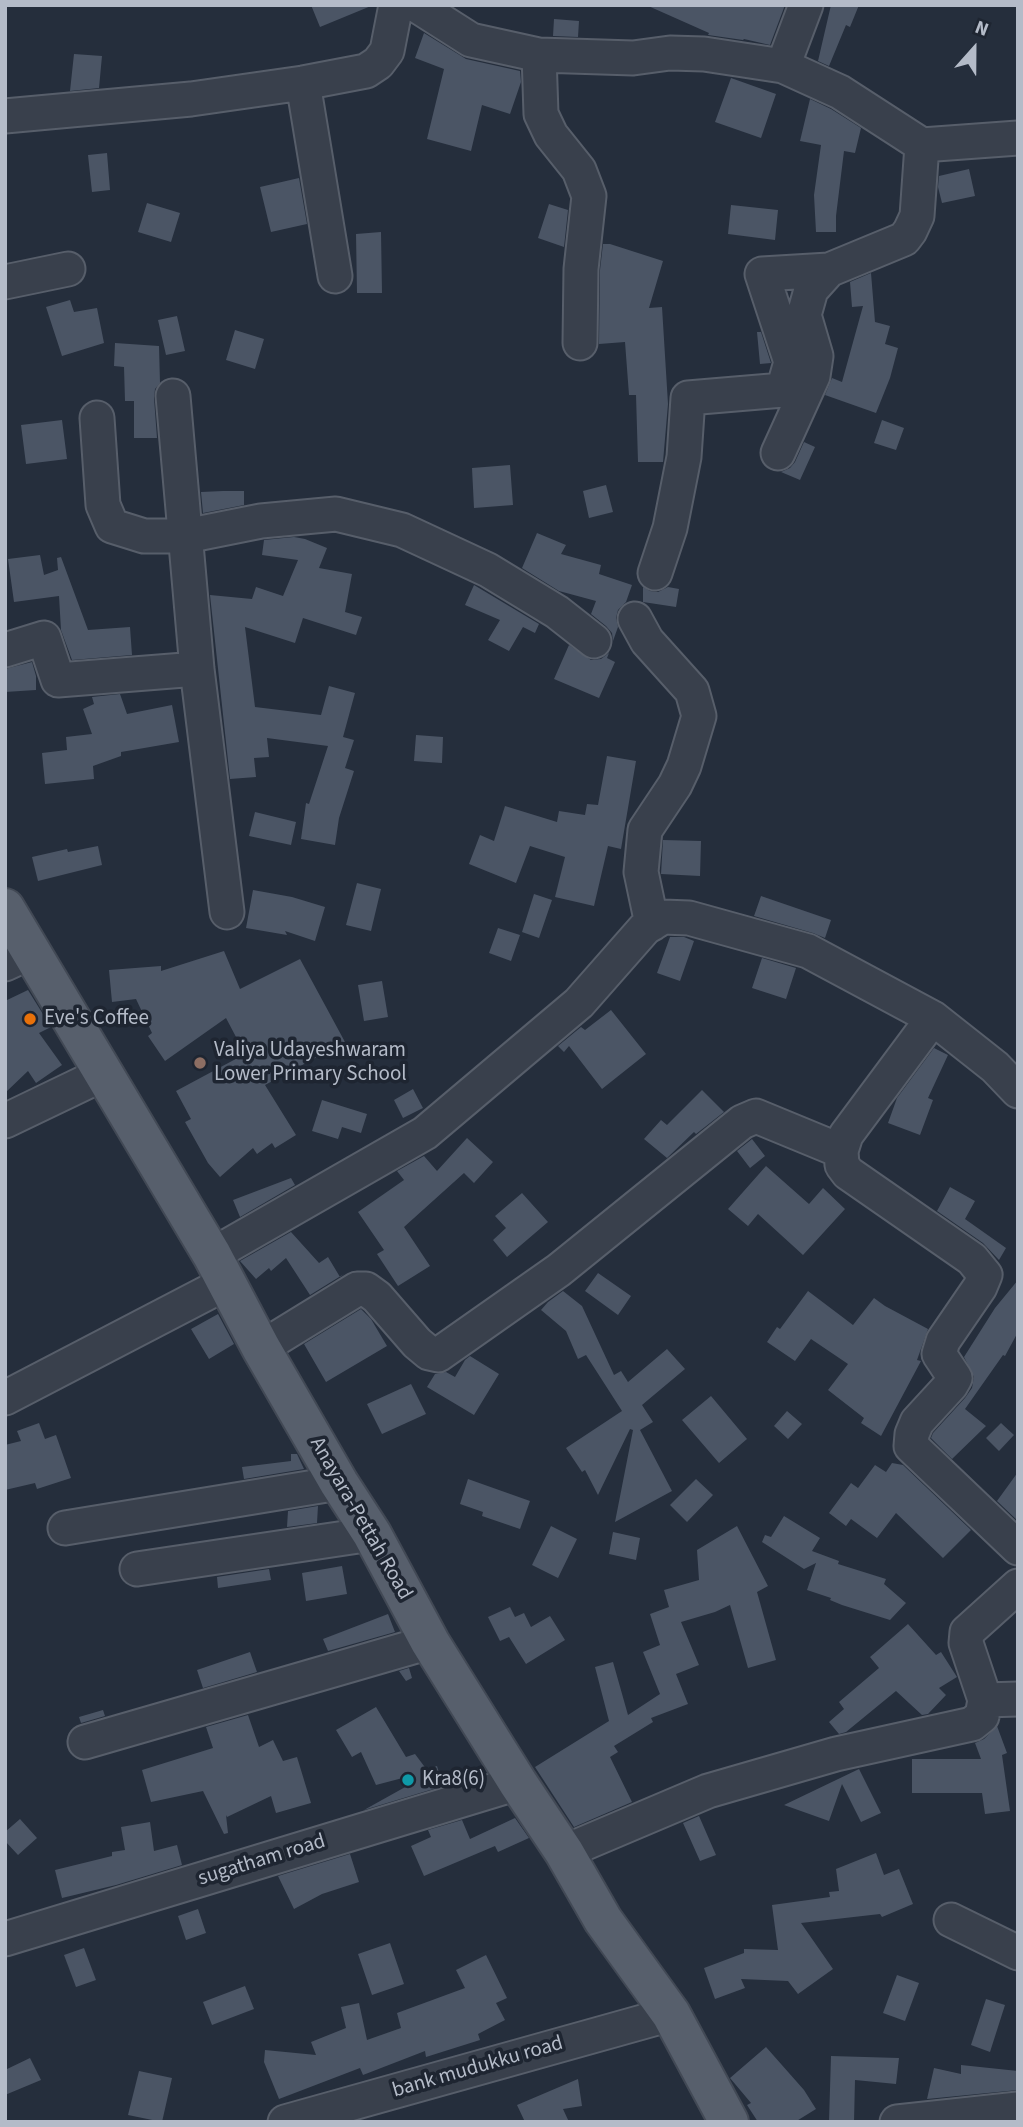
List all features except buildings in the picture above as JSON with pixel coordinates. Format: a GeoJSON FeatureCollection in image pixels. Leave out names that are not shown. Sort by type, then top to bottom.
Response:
{"type":"FeatureCollection","features":[{"type":"Feature","properties":{"kind":"main road","name":"Anayara-Pettah Road"},"geometry":{"type":"LineString","coordinates":[[5,908],[19,958],[105,1073],[339,1483],[372,1534],[430,1642],[564,1852],[603,1920],[671,2014],[729,2122]]}},
{"type":"Feature","properties":{"kind":"street"},"geometry":{"type":"LineString","coordinates":[[5,116],[191,99],[366,71],[378,63],[387,51],[396,5]]}},
{"type":"Feature","properties":{"kind":"street"},"geometry":{"type":"LineString","coordinates":[[416,5],[471,40],[539,55],[633,58],[670,53],[704,54],[783,66],[840,92],[922,145],[1018,138]]}},
{"type":"Feature","properties":{"kind":"street"},"geometry":{"type":"LineString","coordinates":[[783,66],[806,5]]}},
{"type":"Feature","properties":{"kind":"street"},"geometry":{"type":"LineString","coordinates":[[539,55],[541,114],[551,135],[579,170],[589,196],[581,269],[580,343]]}},
{"type":"Feature","properties":{"kind":"street"},"geometry":{"type":"LineString","coordinates":[[303,83],[335,276]]}},
{"type":"Feature","properties":{"kind":"street"},"geometry":{"type":"LineString","coordinates":[[655,573],[670,528],[684,457],[688,398],[783,390],[790,362],[762,274],[829,270],[904,239],[917,216],[922,145]]}},
{"type":"Feature","properties":{"kind":"street"},"geometry":{"type":"LineString","coordinates":[[5,282],[68,269]]}},
{"type":"Feature","properties":{"kind":"street"},"geometry":{"type":"LineString","coordinates":[[778,453],[813,376],[816,356],[804,316],[805,305],[811,290],[829,270]]}},
{"type":"Feature","properties":{"kind":"street"},"geometry":{"type":"LineString","coordinates":[[173,396],[197,669],[227,912]]}},
{"type":"Feature","properties":{"kind":"street"},"geometry":{"type":"LineString","coordinates":[[97,418],[103,505],[112,526],[144,536],[186,536],[261,522],[336,514],[402,530],[488,570],[557,612],[594,641]]}},
{"type":"Feature","properties":{"kind":"street"},"geometry":{"type":"LineString","coordinates":[[635,619],[648,641],[692,691],[699,716],[680,776],[646,830],[641,872],[652,924]]}},
{"type":"Feature","properties":{"kind":"street"},"geometry":{"type":"LineString","coordinates":[[5,650],[44,638],[58,680],[197,669]]}},
{"type":"Feature","properties":{"kind":"street"},"geometry":{"type":"LineString","coordinates":[[5,1398],[219,1269],[425,1133],[579,1003],[645,928],[663,917],[689,918],[808,951],[933,1018],[995,1067],[1018,1091]]}},
{"type":"Feature","properties":{"kind":"street"},"geometry":{"type":"LineString","coordinates":[[933,1018],[846,1135],[841,1151],[842,1165],[848,1173],[972,1259],[985,1275],[980,1287],[943,1341],[939,1354],[955,1378],[916,1422],[911,1446],[1018,1548]]}},
{"type":"Feature","properties":{"kind":"street"},"geometry":{"type":"LineString","coordinates":[[5,1121],[105,1073]]}},
{"type":"Feature","properties":{"kind":"street"},"geometry":{"type":"LineString","coordinates":[[261,1348],[357,1289],[366,1289],[377,1297],[417,1343],[429,1353],[438,1355],[559,1270],[742,1122],[756,1116],[841,1151]]}},
{"type":"Feature","properties":{"kind":"street"},"geometry":{"type":"LineString","coordinates":[[65,1528],[339,1483]]}},
{"type":"Feature","properties":{"kind":"street"},"geometry":{"type":"LineString","coordinates":[[136,1569],[372,1534]]}},
{"type":"Feature","properties":{"kind":"street"},"geometry":{"type":"LineString","coordinates":[[564,1852],[708,1791],[836,1754],[972,1724],[982,1716],[985,1700],[966,1643],[967,1632],[1018,1586]]}},
{"type":"Feature","properties":{"kind":"street"},"geometry":{"type":"LineString","coordinates":[[85,1742],[430,1642]]}},
{"type":"Feature","properties":{"kind":"street"},"geometry":{"type":"LineString","coordinates":[[985,1700],[1018,1699]]}},
{"type":"Feature","properties":{"kind":"street","name":"sugatham road"},"geometry":{"type":"LineString","coordinates":[[5,1939],[518,1783]]}},
{"type":"Feature","properties":{"kind":"street"},"geometry":{"type":"LineString","coordinates":[[951,1920],[1018,1953]]}},
{"type":"Feature","properties":{"kind":"street","name":"bank mudukku road"},"geometry":{"type":"LineString","coordinates":[[285,2122],[671,2014]]}},
{"type":"Feature","properties":{"kind":"street"},"geometry":{"type":"LineString","coordinates":[[897,2122],[1018,2109]]}},
{"type":"Feature","properties":{"kind":"place","name":"Eve's Coffee"},"geometry":{"type":"Point","coordinates":[30,1019]}},
{"type":"Feature","properties":{"kind":"place","name":"Valiya Udayeshwaram Lower Primary School"},"geometry":{"type":"Point","coordinates":[200,1063]}},
{"type":"Feature","properties":{"kind":"place","name":"Kra8(6)"},"geometry":{"type":"Point","coordinates":[408,1780]}}]}
